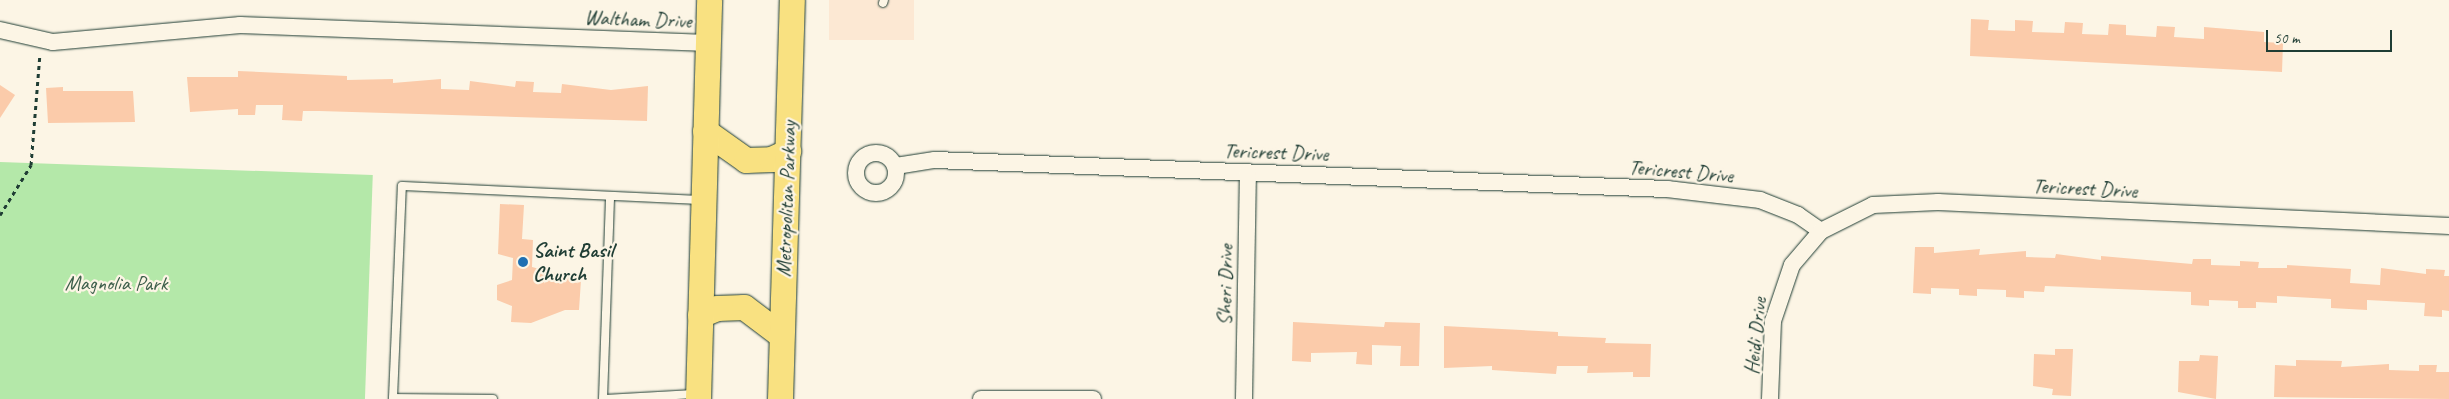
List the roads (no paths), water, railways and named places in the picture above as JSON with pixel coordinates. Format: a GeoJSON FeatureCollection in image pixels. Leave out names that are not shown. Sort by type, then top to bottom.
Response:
{"type":"FeatureCollection","features":[{"type":"Feature","properties":{"kind":"main road"},"geometry":{"type":"LineString","coordinates":[[698,397],[709,0]]}},
{"type":"Feature","properties":{"kind":"main road","name":"Metropolitan Parkway"},"geometry":{"type":"LineString","coordinates":[[780,399],[792,0]]}},
{"type":"Feature","properties":{"kind":"main road"},"geometry":{"type":"LineString","coordinates":[[705,131],[746,160],[771,159],[788,150]]}},
{"type":"Feature","properties":{"kind":"main road"},"geometry":{"type":"LineString","coordinates":[[700,315],[717,308],[744,307],[781,335]]}},
{"type":"Feature","properties":{"kind":"street","name":"Waltham Drive"},"geometry":{"type":"LineString","coordinates":[[0,30],[42,40],[240,25],[708,43]]}},
{"type":"Feature","properties":{"kind":"street","name":"Tericrest Drive"},"geometry":{"type":"LineString","coordinates":[[896,166],[936,160],[1687,191],[1760,200],[1798,215],[1821,231],[1858,210],[1905,201],[2449,226]]}},
{"type":"Feature","properties":{"kind":"street","name":"Sheri Drive"},"geometry":{"type":"LineString","coordinates":[[1244,399],[1248,172]]}},
{"type":"Feature","properties":{"kind":"street","name":"Heidi Drive"},"geometry":{"type":"LineString","coordinates":[[1770,399],[1777,302],[1792,265],[1821,231]]}},
{"type":"Feature","properties":{"kind":"street"},"geometry":{"type":"LineString","coordinates":[[981,399],[1093,399]]}},
{"type":"Feature","properties":{"kind":"lane"},"geometry":{"type":"LineString","coordinates":[[493,399],[393,398],[402,186],[703,200]]}},
{"type":"Feature","properties":{"kind":"lane"},"geometry":{"type":"LineString","coordinates":[[610,196],[604,399],[698,397]]}},
{"type":"Feature","properties":{"kind":"place","name":"Saint Basil Church"},"geometry":{"type":"Point","coordinates":[523,262]}},
{"type":"Feature","properties":{"kind":"park label","name":"Magnolia Park"},"geometry":{"type":"Point","coordinates":[116,283]}}]}
